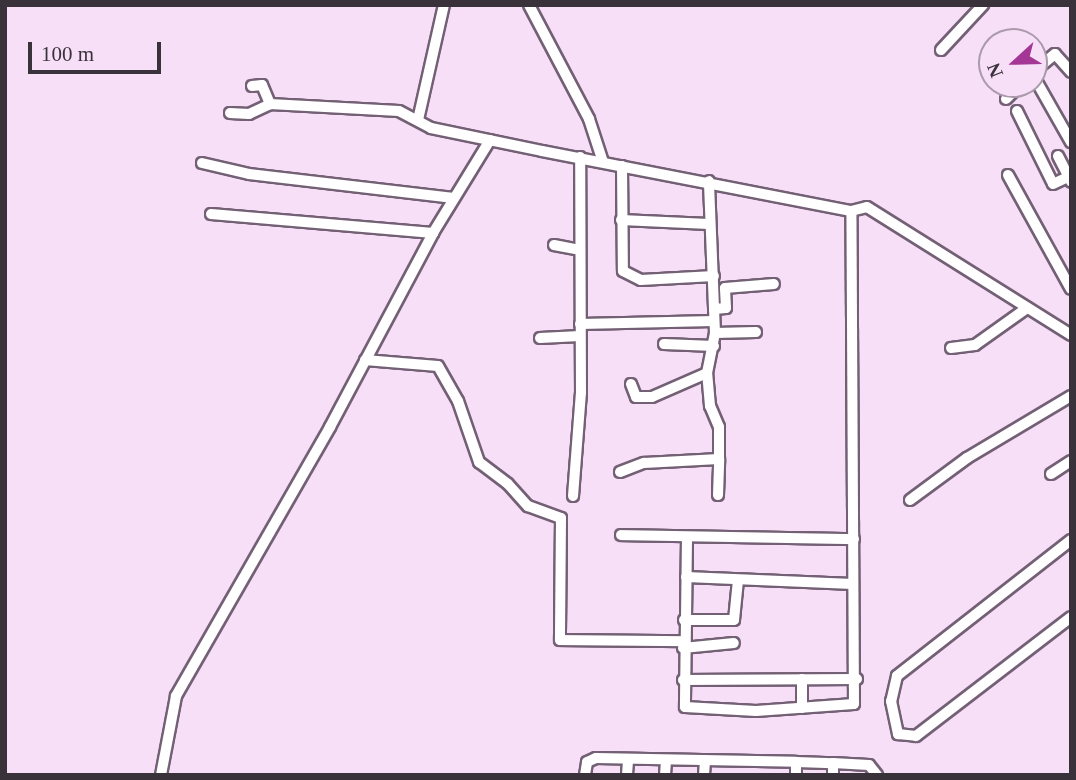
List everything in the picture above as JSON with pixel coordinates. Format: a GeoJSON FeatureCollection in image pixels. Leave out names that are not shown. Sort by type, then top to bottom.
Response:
{"type":"FeatureCollection","features":[{"type":"Feature","properties":{"kind":"street"},"geometry":{"type":"LineString","coordinates":[[418,121],[444,5]]}},
{"type":"Feature","properties":{"kind":"street"},"geometry":{"type":"LineString","coordinates":[[529,5],[589,119],[603,162]]}},
{"type":"Feature","properties":{"kind":"street"},"geometry":{"type":"LineString","coordinates":[[941,50],[983,5]]}},
{"type":"Feature","properties":{"kind":"street"},"geometry":{"type":"LineString","coordinates":[[1048,60],[1055,54],[1071,72]]}},
{"type":"Feature","properties":{"kind":"street"},"geometry":{"type":"LineString","coordinates":[[252,86],[262,86],[270,104]]}},
{"type":"Feature","properties":{"kind":"street"},"geometry":{"type":"LineString","coordinates":[[1046,98],[1071,142]]}},
{"type":"Feature","properties":{"kind":"street"},"geometry":{"type":"LineString","coordinates":[[230,113],[248,114],[270,104],[399,111],[431,128],[851,211],[871,208],[1071,335]]}},
{"type":"Feature","properties":{"kind":"street"},"geometry":{"type":"LineString","coordinates":[[1017,111],[1053,184],[1069,180],[1058,156]]}},
{"type":"Feature","properties":{"kind":"street"},"geometry":{"type":"LineString","coordinates":[[161,775],[176,695],[365,360],[433,233],[490,140]]}},
{"type":"Feature","properties":{"kind":"street"},"geometry":{"type":"LineString","coordinates":[[573,496],[579,451],[580,157]]}},
{"type":"Feature","properties":{"kind":"street"},"geometry":{"type":"LineString","coordinates":[[202,163],[248,174],[453,198]]}},
{"type":"Feature","properties":{"kind":"street"},"geometry":{"type":"LineString","coordinates":[[622,166],[622,268],[628,276],[641,279],[713,276]]}},
{"type":"Feature","properties":{"kind":"street"},"geometry":{"type":"LineString","coordinates":[[1008,175],[1071,289]]}},
{"type":"Feature","properties":{"kind":"street"},"geometry":{"type":"LineString","coordinates":[[709,181],[715,346],[707,373],[710,406],[719,427],[718,495]]}},
{"type":"Feature","properties":{"kind":"street"},"geometry":{"type":"LineString","coordinates":[[687,537],[683,680],[684,704],[688,710],[802,708],[854,704],[857,679],[853,584],[851,211]]}},
{"type":"Feature","properties":{"kind":"street"},"geometry":{"type":"LineString","coordinates":[[211,214],[433,233]]}},
{"type":"Feature","properties":{"kind":"street"},"geometry":{"type":"LineString","coordinates":[[621,219],[709,225]]}},
{"type":"Feature","properties":{"kind":"street"},"geometry":{"type":"LineString","coordinates":[[554,245],[580,250]]}},
{"type":"Feature","properties":{"kind":"street"},"geometry":{"type":"LineString","coordinates":[[714,309],[726,308],[725,288],[774,284]]}},
{"type":"Feature","properties":{"kind":"street"},"geometry":{"type":"LineString","coordinates":[[951,348],[975,345],[1027,308]]}},
{"type":"Feature","properties":{"kind":"street"},"geometry":{"type":"LineString","coordinates":[[580,324],[714,321]]}},
{"type":"Feature","properties":{"kind":"street"},"geometry":{"type":"LineString","coordinates":[[715,333],[756,332]]}},
{"type":"Feature","properties":{"kind":"street"},"geometry":{"type":"LineString","coordinates":[[540,338],[580,336]]}},
{"type":"Feature","properties":{"kind":"street"},"geometry":{"type":"LineString","coordinates":[[664,344],[715,346]]}},
{"type":"Feature","properties":{"kind":"street"},"geometry":{"type":"LineString","coordinates":[[365,360],[438,366],[458,401],[479,462],[528,506],[561,517],[560,640],[734,643]]}},
{"type":"Feature","properties":{"kind":"street"},"geometry":{"type":"LineString","coordinates":[[631,384],[636,397],[652,397],[707,373]]}},
{"type":"Feature","properties":{"kind":"street"},"geometry":{"type":"LineString","coordinates":[[910,500],[968,458],[1071,396]]}},
{"type":"Feature","properties":{"kind":"street"},"geometry":{"type":"LineString","coordinates":[[620,472],[644,463],[719,459]]}},
{"type":"Feature","properties":{"kind":"street"},"geometry":{"type":"LineString","coordinates":[[1051,474],[1071,461]]}},
{"type":"Feature","properties":{"kind":"street"},"geometry":{"type":"LineString","coordinates":[[621,536],[854,539]]}},
{"type":"Feature","properties":{"kind":"street"},"geometry":{"type":"LineString","coordinates":[[1071,540],[898,676],[891,701],[898,734],[916,736],[1071,617]]}},
{"type":"Feature","properties":{"kind":"street"},"geometry":{"type":"LineString","coordinates":[[685,577],[853,584]]}},
{"type":"Feature","properties":{"kind":"street"},"geometry":{"type":"LineString","coordinates":[[684,620],[734,620],[738,580]]}},
{"type":"Feature","properties":{"kind":"street"},"geometry":{"type":"LineString","coordinates":[[802,679],[802,708]]}},
{"type":"Feature","properties":{"kind":"street"},"geometry":{"type":"LineString","coordinates":[[683,680],[857,679]]}},
{"type":"Feature","properties":{"kind":"street"},"geometry":{"type":"LineString","coordinates":[[585,775],[592,758],[869,765],[877,775]]}},
{"type":"Feature","properties":{"kind":"street"},"geometry":{"type":"LineString","coordinates":[[627,775],[628,758]]}},
{"type":"Feature","properties":{"kind":"street"},"geometry":{"type":"LineString","coordinates":[[665,775],[666,760]]}},
{"type":"Feature","properties":{"kind":"street"},"geometry":{"type":"LineString","coordinates":[[704,775],[705,760]]}},
{"type":"Feature","properties":{"kind":"street"},"geometry":{"type":"LineString","coordinates":[[755,762],[755,775]]}},
{"type":"Feature","properties":{"kind":"street"},"geometry":{"type":"LineString","coordinates":[[796,762],[796,775]]}},
{"type":"Feature","properties":{"kind":"street"},"geometry":{"type":"LineString","coordinates":[[833,763],[833,775]]}}]}
